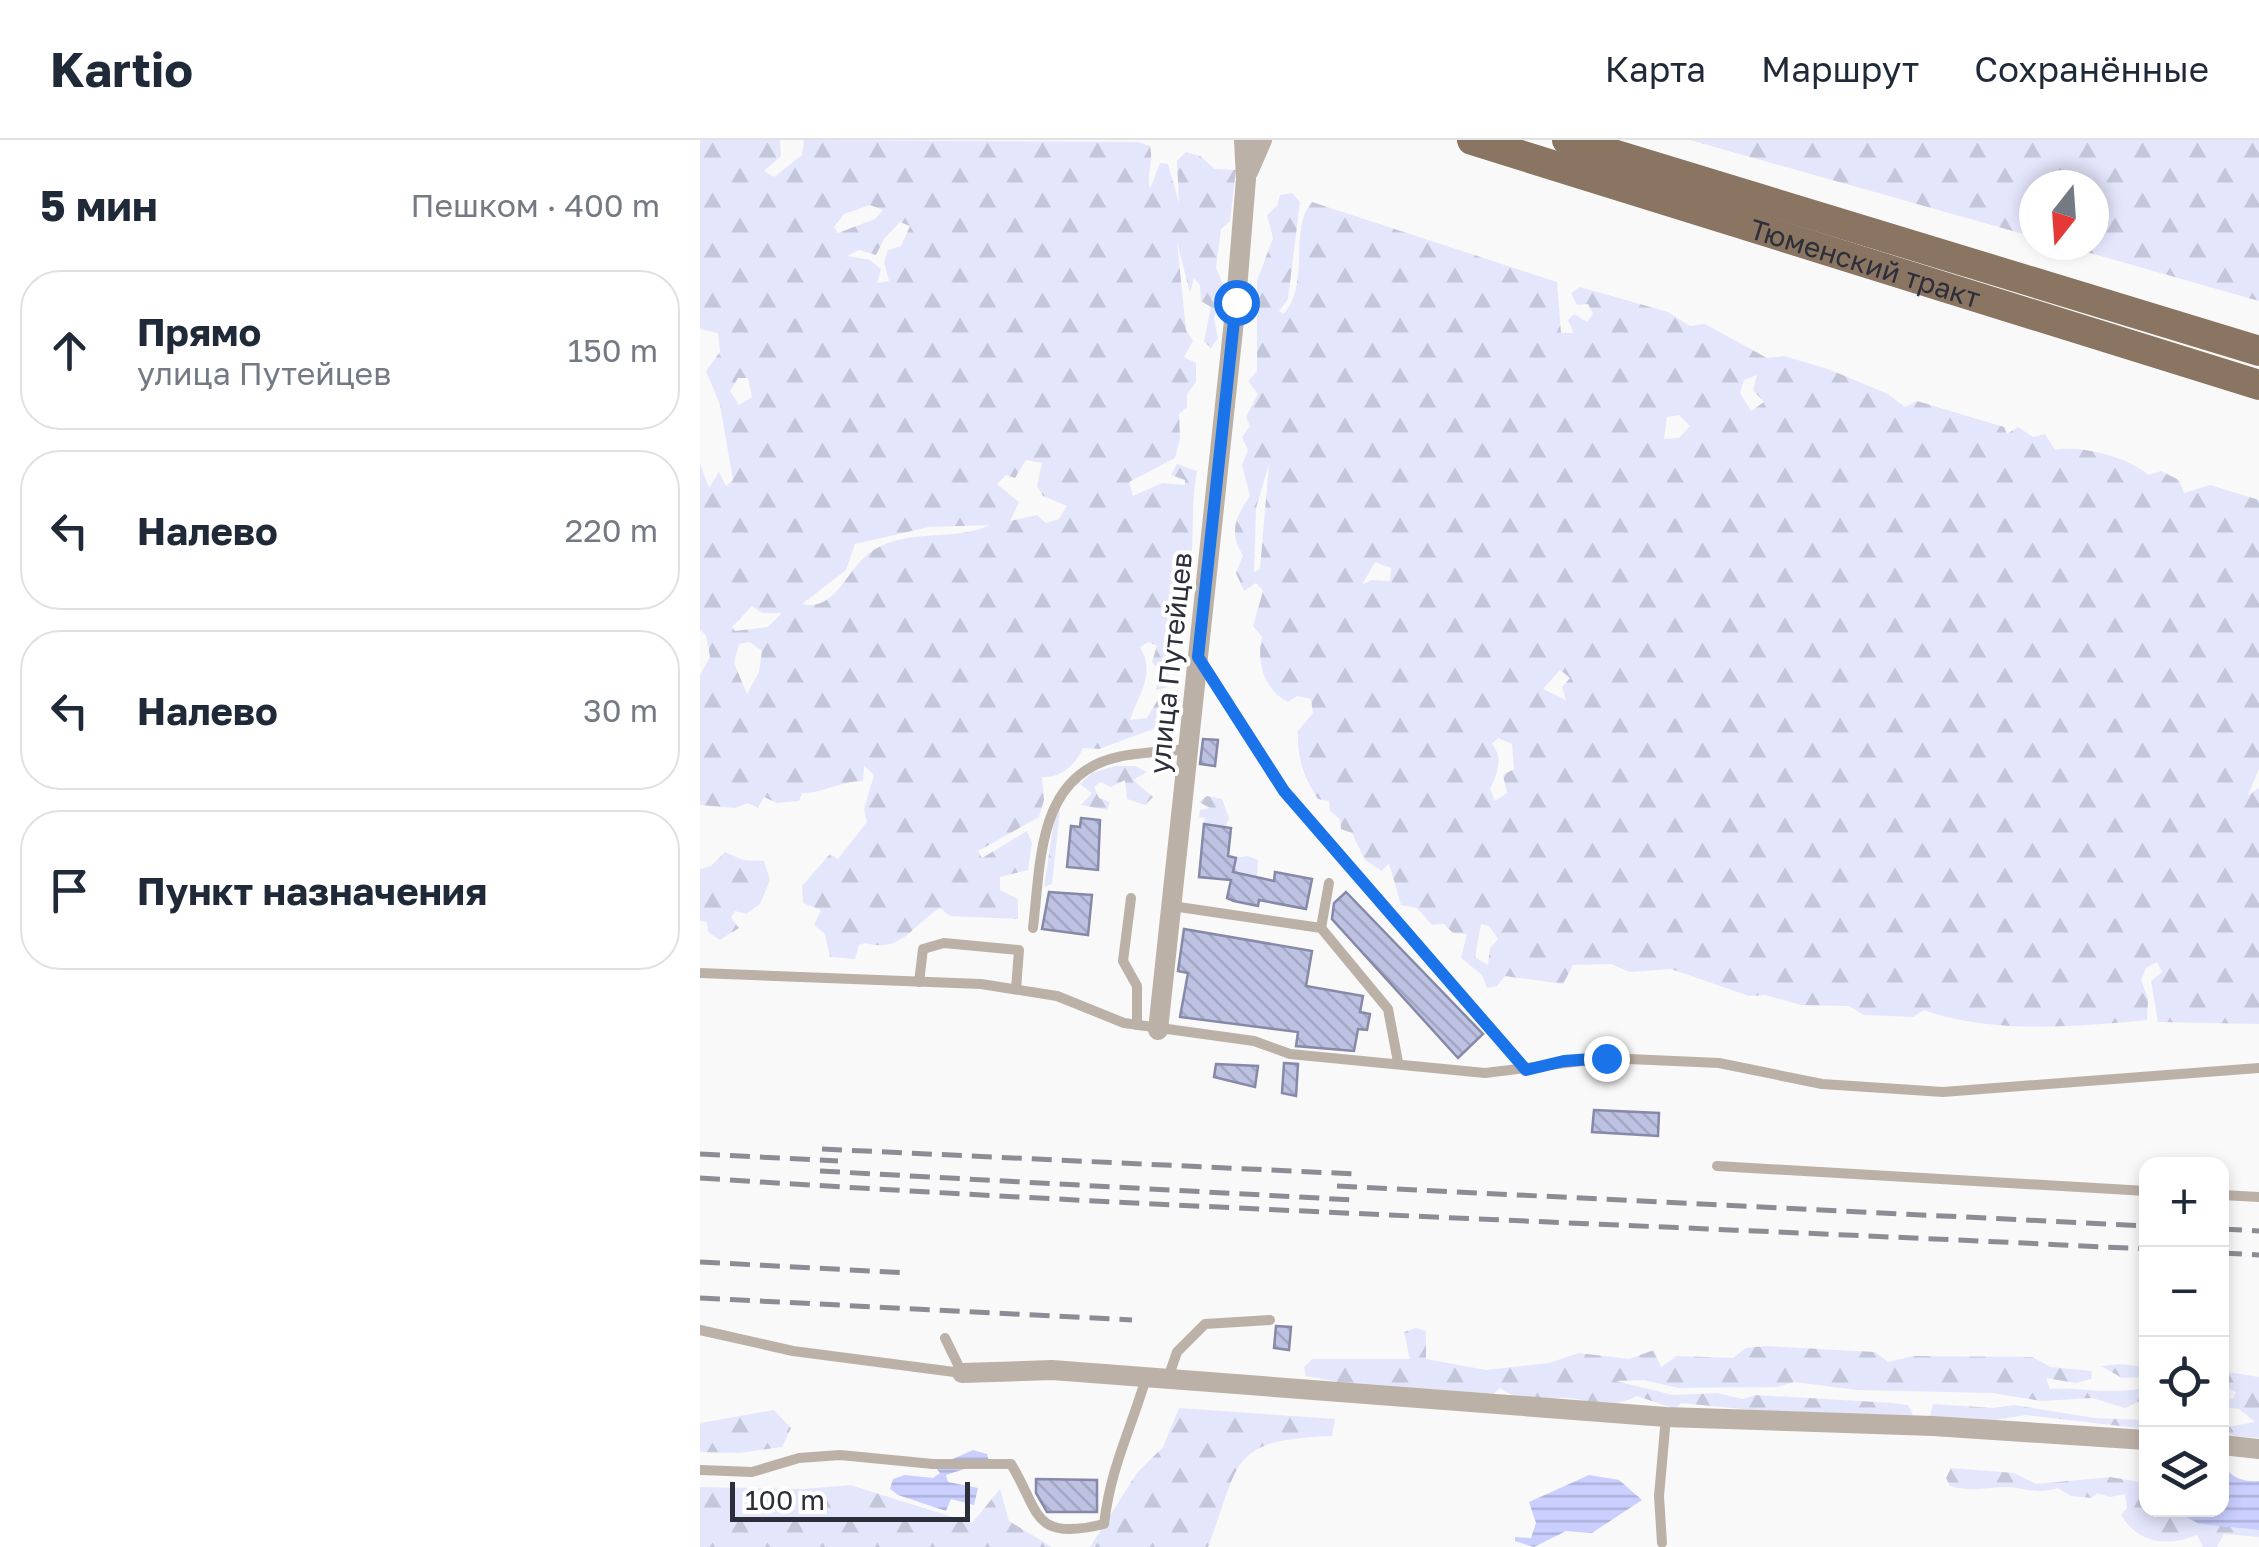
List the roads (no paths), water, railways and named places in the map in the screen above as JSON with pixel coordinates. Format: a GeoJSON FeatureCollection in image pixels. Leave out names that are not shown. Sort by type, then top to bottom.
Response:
{"type":"FeatureCollection","features":[{"type":"Feature","properties":{"kind":"main road","name":"Тюменский тракт"},"geometry":{"type":"LineString","coordinates":[[1472,140],[2259,385]]}},
{"type":"Feature","properties":{"kind":"main road","name":"Тюменский тракт"},"geometry":{"type":"LineString","coordinates":[[1567,140],[2259,351]]}},
{"type":"Feature","properties":{"kind":"street"},"geometry":{"type":"LineString","coordinates":[[1244,140],[1246,178]]}},
{"type":"Feature","properties":{"kind":"street"},"geometry":{"type":"LineString","coordinates":[[1246,178],[1262,140]]}},
{"type":"Feature","properties":{"kind":"street","name":"улица Путейцев"},"geometry":{"type":"LineString","coordinates":[[1147,1028],[1171,906],[1246,178]]}},
{"type":"Feature","properties":{"kind":"street"},"geometry":{"type":"LineString","coordinates":[[962,1373],[1052,1370],[1666,1418],[1933,1426],[2139,1440]]}},
{"type":"Feature","properties":{"kind":"street"},"geometry":{"type":"LineString","coordinates":[[2229,1447],[2259,1449]]}},
{"type":"Feature","properties":{"kind":"lane"},"geometry":{"type":"LineString","coordinates":[[1198,657],[1284,791],[1526,1070]]}},
{"type":"Feature","properties":{"kind":"lane"},"geometry":{"type":"LineString","coordinates":[[1033,928],[1048,819],[1067,782],[1118,757],[1188,748]]}},
{"type":"Feature","properties":{"kind":"lane"},"geometry":{"type":"LineString","coordinates":[[1321,928],[1329,883]]}},
{"type":"Feature","properties":{"kind":"lane"},"geometry":{"type":"LineString","coordinates":[[1131,898],[1123,962],[1138,986],[1147,1028]]}},
{"type":"Feature","properties":{"kind":"lane"},"geometry":{"type":"LineString","coordinates":[[1171,906],[1321,928],[1388,1009],[1398,1062]]}},
{"type":"Feature","properties":{"kind":"lane"},"geometry":{"type":"LineString","coordinates":[[919,982],[924,949],[944,943],[1019,950],[1016,990]]}},
{"type":"Feature","properties":{"kind":"lane"},"geometry":{"type":"LineString","coordinates":[[700,973],[1016,990],[1057,996],[1147,1028],[1254,1042],[1308,1056],[1486,1072],[1606,1058],[1719,1063],[1822,1084],[1943,1092],[2259,1068]]}},
{"type":"Feature","properties":{"kind":"lane"},"geometry":{"type":"LineString","coordinates":[[1717,1166],[2139,1190]]}},
{"type":"Feature","properties":{"kind":"lane"},"geometry":{"type":"LineString","coordinates":[[2229,1195],[2259,1197]]}},
{"type":"Feature","properties":{"kind":"lane"},"geometry":{"type":"LineString","coordinates":[[1168,1378],[1177,1352],[1205,1324],[1270,1320]]}},
{"type":"Feature","properties":{"kind":"lane"},"geometry":{"type":"LineString","coordinates":[[700,1330],[794,1352],[962,1373]]}},
{"type":"Feature","properties":{"kind":"lane"},"geometry":{"type":"LineString","coordinates":[[944,1338],[962,1373]]}},
{"type":"Feature","properties":{"kind":"lane"},"geometry":{"type":"LineString","coordinates":[[700,1470],[752,1472],[798,1458],[840,1455],[933,1464],[1011,1464],[1035,1517],[1050,1525],[1082,1530],[1104,1524],[1115,1456],[1130,1427],[1146,1377]]}},
{"type":"Feature","properties":{"kind":"lane"},"geometry":{"type":"LineString","coordinates":[[1662,1544],[1658,1496],[1666,1418]]}},
{"type":"Feature","properties":{"kind":"water"},"geometry":{"type":"Polygon","coordinates":[[[973,1450],[987,1454],[989,1461],[946,1475],[948,1482],[978,1488],[974,1505],[951,1499],[946,1511],[890,1489],[893,1479],[905,1475],[933,1478],[940,1473],[935,1467],[973,1450]]]}},
{"type":"Feature","properties":{"kind":"water"},"geometry":{"type":"Polygon","coordinates":[[[2229,1472],[2247,1481],[2259,1481],[2259,1530],[2199,1524],[2186,1517],[2229,1517],[2229,1472]]]}},
{"type":"Feature","properties":{"kind":"water"},"geometry":{"type":"Polygon","coordinates":[[[1589,1475],[1619,1480],[1642,1500],[1592,1533],[1566,1531],[1534,1547],[1515,1541],[1515,1537],[1531,1538],[1536,1523],[1529,1502],[1589,1475]]]}},
{"type":"Feature","properties":{"kind":"railway"},"geometry":{"type":"LineString","coordinates":[[822,1149],[1356,1174]]}},
{"type":"Feature","properties":{"kind":"railway"},"geometry":{"type":"LineString","coordinates":[[700,1154],[838,1161]]}},
{"type":"Feature","properties":{"kind":"railway"},"geometry":{"type":"LineString","coordinates":[[820,1171],[1354,1200]]}},
{"type":"Feature","properties":{"kind":"railway"},"geometry":{"type":"LineString","coordinates":[[700,1178],[1242,1208],[2139,1249]]}},
{"type":"Feature","properties":{"kind":"railway"},"geometry":{"type":"LineString","coordinates":[[1337,1186],[2139,1226]]}},
{"type":"Feature","properties":{"kind":"railway"},"geometry":{"type":"LineString","coordinates":[[2229,1229],[2259,1231]]}},
{"type":"Feature","properties":{"kind":"railway"},"geometry":{"type":"LineString","coordinates":[[2229,1253],[2259,1255]]}},
{"type":"Feature","properties":{"kind":"railway"},"geometry":{"type":"LineString","coordinates":[[700,1262],[909,1273]]}},
{"type":"Feature","properties":{"kind":"railway"},"geometry":{"type":"LineString","coordinates":[[700,1298],[1132,1320]]}}]}
